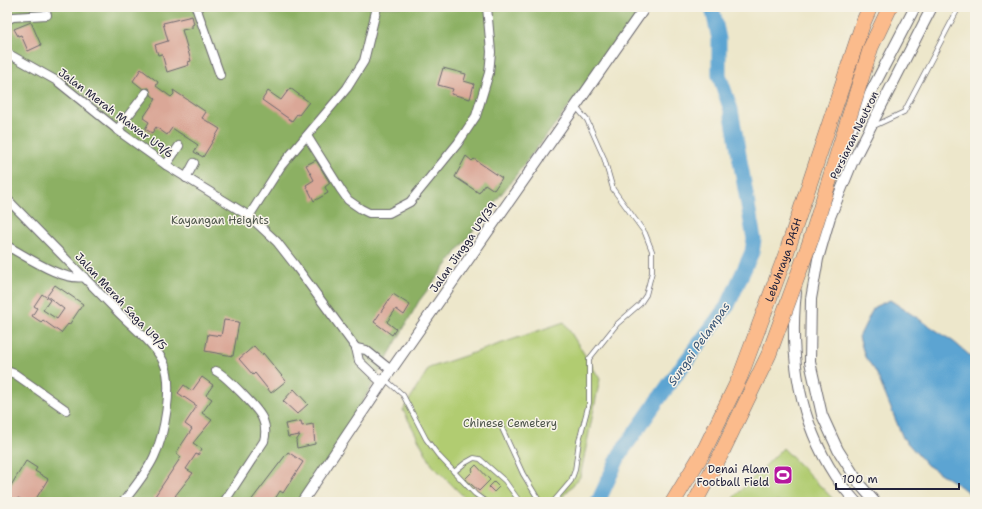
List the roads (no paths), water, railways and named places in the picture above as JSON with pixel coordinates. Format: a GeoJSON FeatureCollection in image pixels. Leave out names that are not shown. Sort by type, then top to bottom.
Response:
{"type":"FeatureCollection","features":[{"type":"Feature","properties":{"kind":"highway","name":"Lebuhraya DASH"},"geometry":{"type":"LineString","coordinates":[[673,502],[705,449],[740,378],[786,254],[863,23],[870,7]]}},
{"type":"Feature","properties":{"kind":"highway","name":"Lebuhraya DASH"},"geometry":{"type":"LineString","coordinates":[[694,502],[721,454],[769,354],[810,242],[871,48],[890,7]]}},
{"type":"Feature","properties":{"kind":"street"},"geometry":{"type":"LineString","coordinates":[[196,7],[220,75]]}},
{"type":"Feature","properties":{"kind":"street"},"geometry":{"type":"LineString","coordinates":[[249,216],[281,166],[347,88],[364,61],[377,7]]}},
{"type":"Feature","properties":{"kind":"street"},"geometry":{"type":"LineString","coordinates":[[307,136],[348,200],[361,209],[369,213],[389,213],[410,202],[458,143],[476,116],[489,73],[491,52],[487,7]]}},
{"type":"Feature","properties":{"kind":"street","name":"Jalan Jingga U9/39"},"geometry":{"type":"LineString","coordinates":[[302,502],[383,381],[645,7]]}},
{"type":"Feature","properties":{"kind":"street","name":"Persiaran Neutron"},"geometry":{"type":"LineString","coordinates":[[856,502],[835,477],[822,453],[810,425],[797,380],[794,356],[794,309],[800,262],[816,208],[838,155],[915,7]]}},
{"type":"Feature","properties":{"kind":"street","name":"Persiaran Neutron"},"geometry":{"type":"LineString","coordinates":[[875,502],[861,486],[838,450],[822,415],[810,362],[811,299],[818,259],[830,217],[852,163],[872,127],[932,7]]}},
{"type":"Feature","properties":{"kind":"street"},"geometry":{"type":"LineString","coordinates":[[7,20],[13,17],[47,15]]}},
{"type":"Feature","properties":{"kind":"street","name":"Jalan Merah Mawar U9/6"},"geometry":{"type":"LineString","coordinates":[[7,53],[57,81],[117,130],[166,165],[249,216],[277,242],[295,265],[356,348],[359,361],[383,381]]}},
{"type":"Feature","properties":{"kind":"street"},"geometry":{"type":"LineString","coordinates":[[117,130],[146,93]]}},
{"type":"Feature","properties":{"kind":"street"},"geometry":{"type":"LineString","coordinates":[[166,165],[179,146]]}},
{"type":"Feature","properties":{"kind":"street"},"geometry":{"type":"LineString","coordinates":[[186,178],[194,163]]}},
{"type":"Feature","properties":{"kind":"street","name":"Jalan Merah Saga U9/5"},"geometry":{"type":"LineString","coordinates":[[7,199],[156,352],[164,363],[168,383],[167,407],[154,456],[145,473],[123,502]]}},
{"type":"Feature","properties":{"kind":"street"},"geometry":{"type":"LineString","coordinates":[[7,246],[64,276],[78,278],[84,277]]}},
{"type":"Feature","properties":{"kind":"street"},"geometry":{"type":"LineString","coordinates":[[356,348],[366,350],[391,370]]}},
{"type":"Feature","properties":{"kind":"street"},"geometry":{"type":"LineString","coordinates":[[7,371],[20,377],[66,410]]}},
{"type":"Feature","properties":{"kind":"street"},"geometry":{"type":"LineString","coordinates":[[216,371],[226,376],[263,418],[266,430],[264,441],[224,502]]}},
{"type":"Feature","properties":{"kind":"lane"},"geometry":{"type":"LineString","coordinates":[[872,127],[904,112],[959,7]]}},
{"type":"Feature","properties":{"kind":"lane"},"geometry":{"type":"LineString","coordinates":[[553,502],[571,481],[575,470],[579,441],[589,403],[589,359],[617,324],[640,304],[646,295],[652,272],[652,251],[644,233],[613,189],[604,158],[590,126],[576,107]]}},
{"type":"Feature","properties":{"kind":"lane"},"geometry":{"type":"LineString","coordinates":[[383,381],[403,395],[426,440],[475,494],[486,502]]}},
{"type":"Feature","properties":{"kind":"lane"},"geometry":{"type":"LineString","coordinates":[[500,424],[523,474],[540,502]]}},
{"type":"Feature","properties":{"kind":"lane"},"geometry":{"type":"LineString","coordinates":[[454,472],[465,462],[474,458],[480,459],[506,481],[520,502]]}},
{"type":"Feature","properties":{"kind":"water"},"geometry":{"type":"Polygon","coordinates":[[[890,300],[954,342],[975,360],[975,498],[960,486],[927,465],[903,438],[876,372],[865,357],[859,337],[874,307],[890,300]]]}},
{"type":"Feature","properties":{"kind":"waterway","name":"Sungai Pelampas"},"geometry":{"type":"LineString","coordinates":[[598,502],[620,454],[672,380],[728,305],[752,252],[754,239],[731,110],[719,75],[719,39],[712,7]]}},
{"type":"Feature","properties":{"kind":"place","name":"Denai Alam Football Field"},"geometry":{"type":"Point","coordinates":[783,475]}},
{"type":"Feature","properties":{"kind":"park label","name":"Kayangan Heights"},"geometry":{"type":"Point","coordinates":[220,220]}},
{"type":"Feature","properties":{"kind":"park label","name":"Chinese Cemetery"},"geometry":{"type":"Point","coordinates":[510,423]}}]}
